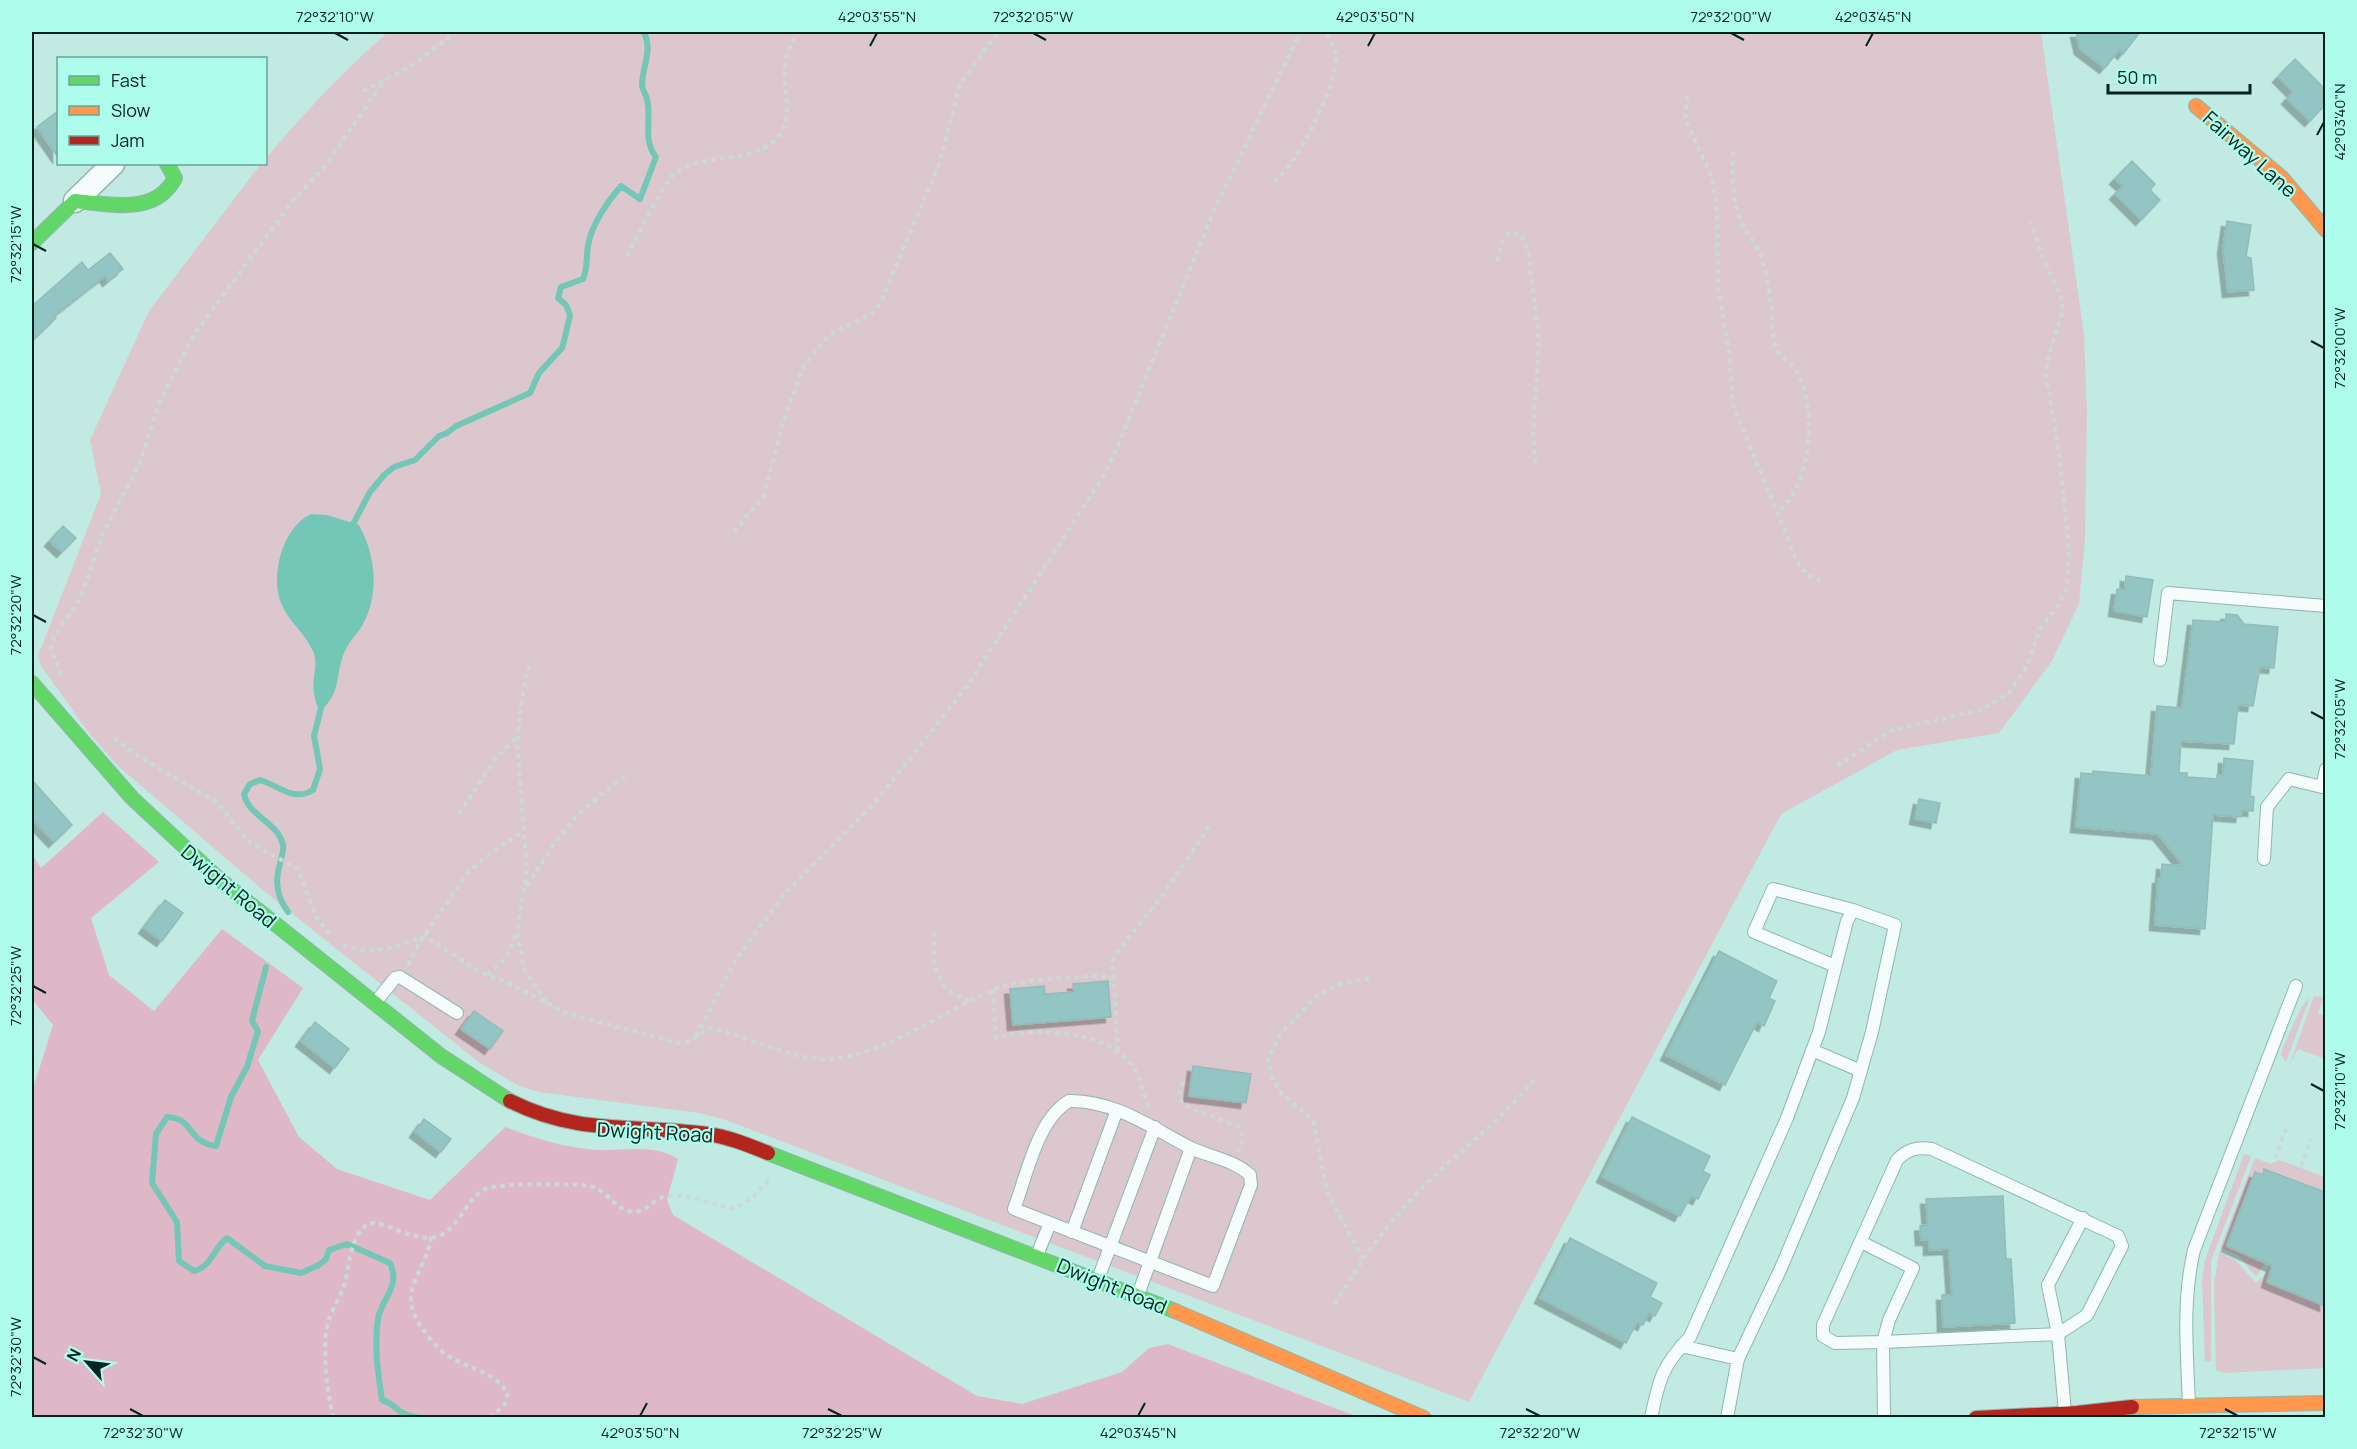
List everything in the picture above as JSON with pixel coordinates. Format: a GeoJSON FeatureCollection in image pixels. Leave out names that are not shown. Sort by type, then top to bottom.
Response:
{"type":"FeatureCollection","features":[{"type":"Feature","properties":{"kind":"main road","name":"Fairway Lane"},"geometry":{"type":"LineString","coordinates":[[2196,106],[2282,178],[2325,230]]}},
{"type":"Feature","properties":{"kind":"main road"},"geometry":{"type":"LineString","coordinates":[[32,243],[75,201],[138,204],[161,200],[167,194],[174,178],[168,165]]}},
{"type":"Feature","properties":{"kind":"main road","name":"Dwight Road"},"geometry":{"type":"LineString","coordinates":[[32,683],[102,768],[169,835],[374,1004],[459,1070],[492,1091],[548,1117],[603,1130],[682,1130],[714,1134],[789,1160],[1138,1296],[1424,1418]]}},
{"type":"Feature","properties":{"kind":"main road"},"geometry":{"type":"LineString","coordinates":[[2277,1418],[2294,1404]]}},
{"type":"Feature","properties":{"kind":"main road"},"geometry":{"type":"LineString","coordinates":[[1976,1418],[2121,1412],[2189,1412],[2294,1404],[2325,1404]]}},
{"type":"Feature","properties":{"kind":"street"},"geometry":{"type":"LineString","coordinates":[[75,201],[112,165]]}},
{"type":"Feature","properties":{"kind":"lane"},"geometry":{"type":"LineString","coordinates":[[2160,660],[2168,593],[2325,606]]}},
{"type":"Feature","properties":{"kind":"lane"},"geometry":{"type":"LineString","coordinates":[[2264,859],[2267,807],[2289,779],[2322,787],[2325,769]]}},
{"type":"Feature","properties":{"kind":"lane"},"geometry":{"type":"LineString","coordinates":[[1727,1418],[1738,1359],[1781,1268],[1853,1098],[1872,1032],[1895,925],[1853,910],[1773,889],[1754,932],[1835,966]]}},
{"type":"Feature","properties":{"kind":"lane"},"geometry":{"type":"LineString","coordinates":[[1651,1418],[1658,1384],[1668,1359],[1690,1337],[1782,1129],[1812,1050],[1847,921],[1853,910]]}},
{"type":"Feature","properties":{"kind":"lane"},"geometry":{"type":"LineString","coordinates":[[374,1004],[395,978],[407,980],[457,1013]]}},
{"type":"Feature","properties":{"kind":"lane"},"geometry":{"type":"LineString","coordinates":[[2189,1412],[2186,1305],[2194,1250],[2296,986]]}},
{"type":"Feature","properties":{"kind":"lane"},"geometry":{"type":"LineString","coordinates":[[1812,1050],[1861,1071]]}},
{"type":"Feature","properties":{"kind":"lane"},"geometry":{"type":"LineString","coordinates":[[1070,1101],[1085,1101],[1117,1110],[1155,1127],[1191,1148],[1233,1164],[1250,1175],[1251,1185],[1213,1286],[1014,1209],[1045,1124],[1056,1108],[1070,1101]]}},
{"type":"Feature","properties":{"kind":"lane"},"geometry":{"type":"LineString","coordinates":[[1072,1232],[1117,1110]]}},
{"type":"Feature","properties":{"kind":"lane"},"geometry":{"type":"LineString","coordinates":[[1097,1280],[1155,1127]]}},
{"type":"Feature","properties":{"kind":"lane"},"geometry":{"type":"LineString","coordinates":[[1918,1147],[1932,1149],[2083,1218],[2118,1236],[2122,1246],[2087,1315],[2058,1334],[1835,1343],[1822,1336],[1823,1325],[1897,1160],[1905,1152],[1918,1147]]}},
{"type":"Feature","properties":{"kind":"lane"},"geometry":{"type":"LineString","coordinates":[[1138,1296],[1191,1148]]}},
{"type":"Feature","properties":{"kind":"lane"},"geometry":{"type":"LineString","coordinates":[[2073,1414],[2058,1334],[2047,1291],[2083,1218]]}},
{"type":"Feature","properties":{"kind":"lane"},"geometry":{"type":"LineString","coordinates":[[1037,1256],[1050,1223]]}},
{"type":"Feature","properties":{"kind":"lane"},"geometry":{"type":"LineString","coordinates":[[1861,1242],[1913,1268],[1889,1320],[1882,1342],[1884,1418]]}},
{"type":"Feature","properties":{"kind":"lane"},"geometry":{"type":"LineString","coordinates":[[1681,1346],[1738,1359]]}},
{"type":"Feature","properties":{"kind":"path"},"geometry":{"type":"LineString","coordinates":[[363,90],[427,56],[456,32]]}},
{"type":"Feature","properties":{"kind":"path"},"geometry":{"type":"LineString","coordinates":[[627,256],[665,185],[675,174],[689,167],[756,150],[780,134],[788,108],[784,66],[798,32]]}},
{"type":"Feature","properties":{"kind":"path"},"geometry":{"type":"LineString","coordinates":[[734,532],[764,496],[782,425],[804,365],[829,335],[870,315],[880,304],[939,164],[960,84],[998,32]]}},
{"type":"Feature","properties":{"kind":"path"},"geometry":{"type":"LineString","coordinates":[[696,1036],[737,958],[784,894],[878,800],[957,701],[1103,477],[1212,215],[1300,32]]}},
{"type":"Feature","properties":{"kind":"path"},"geometry":{"type":"LineString","coordinates":[[1274,181],[1283,176],[1298,153],[1334,73],[1335,52],[1326,32]]}},
{"type":"Feature","properties":{"kind":"path"},"geometry":{"type":"LineString","coordinates":[[66,682],[53,659],[51,650],[54,636],[81,597],[102,534],[140,462],[154,414],[183,356],[204,320],[295,198],[326,165],[385,79]]}},
{"type":"Feature","properties":{"kind":"path"},"geometry":{"type":"LineString","coordinates":[[1687,96],[1685,119],[1711,175],[1717,206],[1718,287],[1729,352],[1733,405],[1802,569],[1806,575],[1820,580]]}},
{"type":"Feature","properties":{"kind":"path"},"geometry":{"type":"LineString","coordinates":[[1733,152],[1732,174],[1740,220],[1762,256],[1771,305],[1774,340],[1780,356],[1798,373],[1810,424],[1800,481],[1791,500],[1778,512]]}},
{"type":"Feature","properties":{"kind":"path"},"geometry":{"type":"LineString","coordinates":[[1837,766],[1890,731],[1982,710],[2009,693],[2027,666],[2040,629],[2057,608],[2067,587],[2069,550],[2059,452],[2046,374],[2062,313],[2061,299],[2042,256],[2031,222]]}},
{"type":"Feature","properties":{"kind":"path"},"geometry":{"type":"LineString","coordinates":[[1497,261],[1504,237],[1509,233],[1521,234],[1529,255],[1539,341],[1533,435],[1536,466]]}},
{"type":"Feature","properties":{"kind":"path"},"geometry":{"type":"LineString","coordinates":[[486,974],[493,971],[507,954],[517,931],[525,889],[524,832],[518,781],[518,735],[529,665]]}},
{"type":"Feature","properties":{"kind":"path"},"geometry":{"type":"LineString","coordinates":[[459,814],[493,762],[518,735]]}},
{"type":"Feature","properties":{"kind":"path"},"geometry":{"type":"LineString","coordinates":[[113,737],[128,750],[217,802],[249,842],[291,863],[302,874],[306,897],[316,917],[333,937]]}},
{"type":"Feature","properties":{"kind":"path"},"geometry":{"type":"LineString","coordinates":[[525,889],[569,824],[625,776]]}},
{"type":"Feature","properties":{"kind":"path"},"geometry":{"type":"LineString","coordinates":[[1118,1053],[1112,961],[1164,892],[1209,826]]}},
{"type":"Feature","properties":{"kind":"path"},"geometry":{"type":"LineString","coordinates":[[407,980],[407,965],[424,936],[474,865],[524,832]]}},
{"type":"Feature","properties":{"kind":"path"},"geometry":{"type":"LineString","coordinates":[[517,931],[524,969],[547,1003]]}},
{"type":"Feature","properties":{"kind":"path"},"geometry":{"type":"LineString","coordinates":[[935,932],[934,959],[939,979],[948,991],[972,1002]]}},
{"type":"Feature","properties":{"kind":"path"},"geometry":{"type":"LineString","coordinates":[[340,944],[356,950],[387,949],[424,936]]}},
{"type":"Feature","properties":{"kind":"path"},"geometry":{"type":"LineString","coordinates":[[424,936],[460,961],[547,1003],[584,1018],[684,1044],[711,1028],[806,1058],[827,1059],[860,1052],[903,1035],[993,990],[1022,982],[1098,976],[1114,979]]}},
{"type":"Feature","properties":{"kind":"path"},"geometry":{"type":"LineString","coordinates":[[1363,1259],[1327,1191],[1317,1126],[1281,1093],[1271,1075],[1268,1059],[1280,1034],[1316,997],[1340,984],[1372,978]]}},
{"type":"Feature","properties":{"kind":"path"},"geometry":{"type":"LineString","coordinates":[[993,990],[996,1038],[1026,1032],[1064,1032],[1082,1037],[1118,1053],[1130,1063],[1138,1078],[1155,1127]]}},
{"type":"Feature","properties":{"kind":"path"},"geometry":{"type":"LineString","coordinates":[[1335,1304],[1363,1259],[1423,1186],[1490,1127],[1534,1080]]}},
{"type":"Feature","properties":{"kind":"path"},"geometry":{"type":"LineString","coordinates":[[1183,1082],[1179,1096],[1183,1106],[1199,1114],[1231,1122],[1242,1131],[1243,1139],[1233,1164]]}},
{"type":"Feature","properties":{"kind":"path"},"geometry":{"type":"LineString","coordinates":[[2277,1158],[2286,1129]]}},
{"type":"Feature","properties":{"kind":"path"},"geometry":{"type":"LineString","coordinates":[[2301,1166],[2311,1139]]}},
{"type":"Feature","properties":{"kind":"path"},"geometry":{"type":"LineString","coordinates":[[334,1418],[326,1388],[326,1329],[344,1285],[357,1239],[364,1226],[371,1222],[380,1223],[404,1234],[431,1237],[450,1231],[472,1201],[486,1188],[501,1185],[577,1184],[595,1187],[625,1210],[637,1212],[661,1197],[672,1195],[698,1199],[734,1209],[752,1198],[789,1160]]}},
{"type":"Feature","properties":{"kind":"path"},"geometry":{"type":"LineString","coordinates":[[431,1237],[430,1250],[411,1295],[411,1308],[429,1337],[444,1354],[474,1366],[501,1384],[508,1393],[505,1404],[490,1418]]}},
{"type":"Feature","properties":{"kind":"shaded area"},"geometry":{"type":"Polygon","coordinates":[[[388,32],[2041,32],[2084,335],[2087,413],[2085,539],[2079,604],[2052,661],[1999,733],[1897,750],[1781,814],[1469,1402],[723,1119],[699,1113],[538,1092],[519,1086],[480,1063],[265,892],[117,765],[89,733],[41,666],[38,656],[101,494],[90,440],[149,311],[260,165],[267,165],[267,157],[280,141],[388,32]]]}},
{"type":"Feature","properties":{"kind":"shaded area"},"geometry":{"type":"Polygon","coordinates":[[[311,514],[327,515],[359,525],[369,550],[374,576],[372,602],[368,614],[342,658],[332,697],[320,711],[314,692],[315,656],[309,643],[281,603],[277,579],[281,552],[286,540],[301,520],[311,514]]]}},
{"type":"Feature","properties":{"kind":"shaded area"},"geometry":{"type":"Polygon","coordinates":[[[103,812],[159,862],[91,918],[109,975],[154,1011],[222,929],[303,988],[258,1060],[299,1137],[337,1169],[430,1200],[505,1127],[545,1141],[576,1148],[657,1151],[678,1159],[667,1200],[673,1215],[977,1396],[1022,1404],[1122,1372],[1149,1348],[1168,1344],[1358,1417],[32,1417],[32,1092],[53,1025],[32,999],[32,854],[41,868],[103,812]]]}},
{"type":"Feature","properties":{"kind":"shaded area"},"geometry":{"type":"Polygon","coordinates":[[[2314,996],[2324,997],[2318,1013],[2325,1016],[2325,1059],[2298,1049],[2290,1064],[2314,996]]]}},
{"type":"Feature","properties":{"kind":"shaded area"},"geometry":{"type":"Polygon","coordinates":[[[2310,997],[2286,1062],[2281,1054],[2283,1047],[2301,1008],[2310,997]]]}},
{"type":"Feature","properties":{"kind":"shaded area"},"geometry":{"type":"Polygon","coordinates":[[[2244,1154],[2251,1157],[2211,1261],[2211,1361],[2205,1362],[2202,1281],[2205,1260],[2244,1154]]]}},
{"type":"Feature","properties":{"kind":"shaded area"},"geometry":{"type":"Polygon","coordinates":[[[2255,1158],[2271,1164],[2279,1160],[2325,1177],[2325,1192],[2265,1169],[2263,1175],[2255,1172],[2225,1245],[2266,1262],[2256,1277],[2239,1256],[2220,1248],[2255,1158]]]}},
{"type":"Feature","properties":{"kind":"shaded area"},"geometry":{"type":"Polygon","coordinates":[[[2219,1252],[2235,1260],[2256,1283],[2266,1274],[2269,1264],[2273,1265],[2267,1282],[2325,1306],[2325,1368],[2224,1373],[2216,1370],[2214,1285],[2219,1252]]]}},
{"type":"Feature","properties":{"kind":"building"},"geometry":{"type":"Polygon","coordinates":[[[2076,32],[2140,32],[2123,54],[2119,50],[2105,68],[2080,49],[2076,32]]]}},
{"type":"Feature","properties":{"kind":"building"},"geometry":{"type":"Polygon","coordinates":[[[2295,59],[2325,89],[2325,105],[2310,121],[2287,99],[2293,92],[2278,77],[2295,59]]]}},
{"type":"Feature","properties":{"kind":"building"},"geometry":{"type":"Polygon","coordinates":[[[57,112],[57,156],[37,127],[57,112]]]}},
{"type":"Feature","properties":{"kind":"building"},"geometry":{"type":"Polygon","coordinates":[[[2132,161],[2155,184],[2150,190],[2160,200],[2141,220],[2115,194],[2123,186],[2115,179],[2132,161]]]}},
{"type":"Feature","properties":{"kind":"building"},"geometry":{"type":"Polygon","coordinates":[[[2227,221],[2251,225],[2246,257],[2251,258],[2254,290],[2228,292],[2223,249],[2227,221]]]}},
{"type":"Feature","properties":{"kind":"building"},"geometry":{"type":"Polygon","coordinates":[[[110,253],[123,269],[108,281],[105,276],[54,316],[56,318],[32,341],[32,306],[82,262],[88,270],[110,253]]]}},
{"type":"Feature","properties":{"kind":"building"},"geometry":{"type":"Polygon","coordinates":[[[63,526],[76,538],[62,552],[50,541],[63,526]]]}},
{"type":"Feature","properties":{"kind":"building"},"geometry":{"type":"Polygon","coordinates":[[[2126,576],[2153,580],[2147,617],[2114,611],[2117,589],[2125,590],[2126,576]]]}},
{"type":"Feature","properties":{"kind":"building"},"geometry":{"type":"Polygon","coordinates":[[[2226,614],[2237,615],[2244,624],[2278,627],[2274,668],[2260,667],[2253,706],[2238,705],[2234,744],[2181,741],[2179,773],[2187,773],[2187,777],[2217,779],[2217,775],[2223,775],[2224,758],[2253,761],[2250,796],[2254,797],[2253,811],[2242,810],[2241,817],[2213,815],[2205,929],[2155,925],[2158,878],[2161,878],[2162,864],[2184,866],[2158,834],[2076,827],[2081,773],[2093,774],[2093,771],[2151,776],[2157,706],[2182,708],[2193,620],[2226,622],[2226,614]]]}},
{"type":"Feature","properties":{"kind":"building"},"geometry":{"type":"Polygon","coordinates":[[[32,780],[72,825],[54,842],[32,819],[32,780]]]}},
{"type":"Feature","properties":{"kind":"building"},"geometry":{"type":"Polygon","coordinates":[[[1919,799],[1940,803],[1936,823],[1915,819],[1919,799]]]}},
{"type":"Feature","properties":{"kind":"building"},"geometry":{"type":"Polygon","coordinates":[[[165,900],[183,913],[162,941],[144,928],[165,900]]]}},
{"type":"Feature","properties":{"kind":"building"},"geometry":{"type":"Polygon","coordinates":[[[1719,951],[1777,981],[1769,998],[1775,1001],[1764,1026],[1757,1022],[1725,1085],[1666,1055],[1719,951]]]}},
{"type":"Feature","properties":{"kind":"building"},"geometry":{"type":"Polygon","coordinates":[[[1108,981],[1111,1017],[1013,1025],[1010,989],[1044,986],[1045,994],[1074,992],[1073,984],[1108,981]]]}},
{"type":"Feature","properties":{"kind":"building"},"geometry":{"type":"Polygon","coordinates":[[[474,1011],[503,1031],[490,1049],[461,1029],[474,1011]]]}},
{"type":"Feature","properties":{"kind":"building"},"geometry":{"type":"Polygon","coordinates":[[[315,1022],[349,1049],[335,1068],[301,1041],[315,1022]]]}},
{"type":"Feature","properties":{"kind":"building"},"geometry":{"type":"Polygon","coordinates":[[[1193,1066],[1251,1074],[1246,1103],[1189,1096],[1193,1066]]]}},
{"type":"Feature","properties":{"kind":"building"},"geometry":{"type":"Polygon","coordinates":[[[1632,1117],[1710,1156],[1703,1171],[1710,1175],[1698,1199],[1691,1196],[1680,1216],[1602,1177],[1632,1117]]]}},
{"type":"Feature","properties":{"kind":"building"},"geometry":{"type":"Polygon","coordinates":[[[424,1119],[451,1139],[441,1152],[415,1132],[424,1119]]]}},
{"type":"Feature","properties":{"kind":"building"},"geometry":{"type":"Polygon","coordinates":[[[2264,1169],[2325,1192],[2325,1306],[2267,1282],[2272,1266],[2227,1246],[2255,1172],[2263,1175],[2264,1169]]]}},
{"type":"Feature","properties":{"kind":"building"},"geometry":{"type":"Polygon","coordinates":[[[2003,1196],[2006,1259],[2011,1259],[2015,1323],[1943,1327],[1942,1295],[1952,1295],[1949,1249],[1929,1250],[1929,1240],[1921,1240],[1920,1226],[1928,1225],[1926,1199],[2003,1196]]]}},
{"type":"Feature","properties":{"kind":"building"},"geometry":{"type":"Polygon","coordinates":[[[1570,1238],[1657,1283],[1650,1297],[1662,1303],[1655,1316],[1649,1313],[1643,1325],[1637,1322],[1626,1343],[1540,1298],[1570,1238]]]}},
{"type":"Feature","properties":{"kind":"waterway"},"geometry":{"type":"LineString","coordinates":[[351,528],[370,492],[385,474],[394,467],[415,460],[439,436],[456,426],[530,393],[539,373],[562,348],[570,315],[566,305],[558,298],[561,287],[583,279],[590,238],[601,214],[621,186],[640,199],[656,157],[649,143],[648,107],[642,86],[647,53],[644,32]]}},
{"type":"Feature","properties":{"kind":"waterway"},"geometry":{"type":"LineString","coordinates":[[288,912],[281,901],[277,883],[283,845],[275,830],[251,808],[244,794],[250,784],[260,780],[293,794],[313,790],[320,769],[314,736],[322,704]]}},
{"type":"Feature","properties":{"kind":"waterway"},"geometry":{"type":"LineString","coordinates":[[266,967],[252,1021],[258,1031],[247,1067],[231,1097],[216,1146],[200,1140],[182,1121],[167,1117],[156,1134],[152,1183],[177,1222],[179,1261],[194,1271],[205,1265],[227,1238],[265,1266],[301,1273],[319,1265],[326,1259],[329,1250],[347,1244],[390,1263],[393,1271],[392,1285],[380,1311],[376,1339],[382,1400],[406,1415],[421,1418]]}},
{"type":"Feature","properties":{"kind":"traffic: fast"},"geometry":{"type":"LineString","coordinates":[[32,243],[75,201],[131,205],[156,198],[175,178],[168,165]]}},
{"type":"Feature","properties":{"kind":"traffic: fast"},"geometry":{"type":"LineString","coordinates":[[32,683],[132,798],[220,880],[441,1056],[510,1101]]}},
{"type":"Feature","properties":{"kind":"traffic: fast"},"geometry":{"type":"LineString","coordinates":[[768,1153],[1175,1311]]}},
{"type":"Feature","properties":{"kind":"traffic: slow"},"geometry":{"type":"LineString","coordinates":[[2196,106],[2282,178],[2326,230]]}},
{"type":"Feature","properties":{"kind":"traffic: slow"},"geometry":{"type":"LineString","coordinates":[[1175,1311],[1424,1418]]}},
{"type":"Feature","properties":{"kind":"traffic: slow"},"geometry":{"type":"LineString","coordinates":[[2132,1407],[2326,1403]]}},
{"type":"Feature","properties":{"kind":"traffic: jam"},"geometry":{"type":"LineString","coordinates":[[510,1101],[560,1120],[607,1127],[707,1134],[731,1139],[768,1153]]}},
{"type":"Feature","properties":{"kind":"traffic: jam"},"geometry":{"type":"LineString","coordinates":[[1976,1418],[2077,1413],[2132,1407]]}}]}
